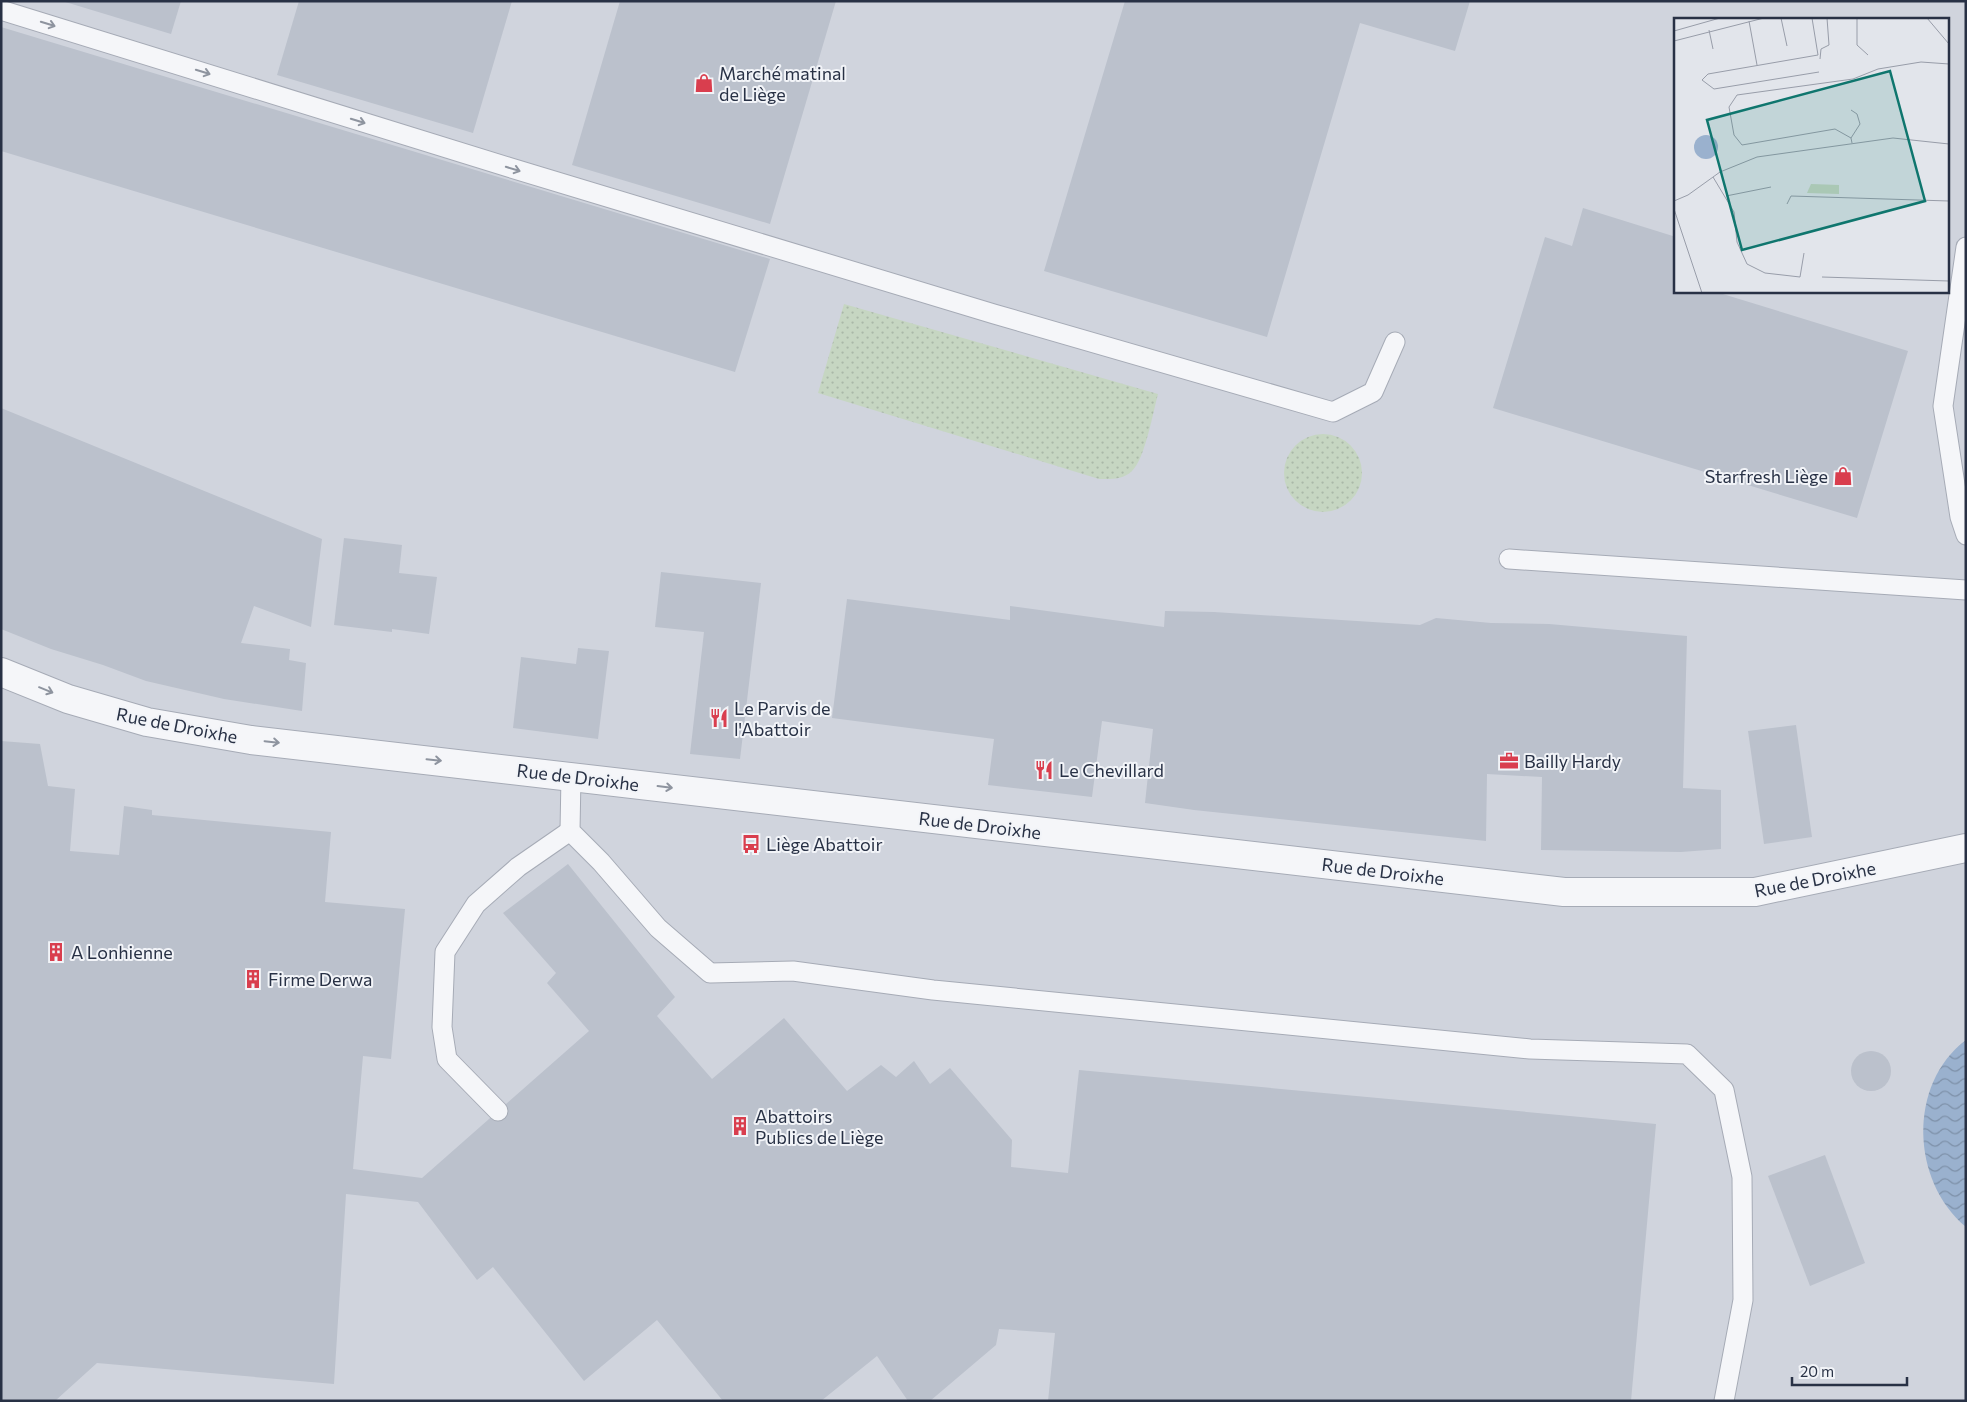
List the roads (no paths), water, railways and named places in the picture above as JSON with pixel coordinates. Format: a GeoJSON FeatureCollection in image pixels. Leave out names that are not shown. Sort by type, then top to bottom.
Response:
{"type":"FeatureCollection","features":[{"type":"Feature","properties":{"kind":"street","name":"Rue de Droixhe"},"geometry":{"type":"LineString","coordinates":[[1,672],[68,699],[147,722],[250,740],[1564,892],[1755,892],[1966,848]]}},
{"type":"Feature","properties":{"kind":"lane"},"geometry":{"type":"LineString","coordinates":[[1,10],[508,168],[994,314],[1333,412],[1373,392],[1395,342]]}},
{"type":"Feature","properties":{"kind":"lane"},"geometry":{"type":"LineString","coordinates":[[1966,248],[1943,406],[1960,517],[1966,535]]}},
{"type":"Feature","properties":{"kind":"lane"},"geometry":{"type":"LineString","coordinates":[[1510,559],[1966,590]]}},
{"type":"Feature","properties":{"kind":"lane"},"geometry":{"type":"LineString","coordinates":[[571,776],[570,831],[601,862],[658,928],[710,973],[793,971],[933,990],[1520,1048],[1687,1054],[1724,1090],[1742,1177],[1743,1300],[1724,1401]]}},
{"type":"Feature","properties":{"kind":"lane"},"geometry":{"type":"LineString","coordinates":[[498,1111],[447,1059],[442,1027],[445,952],[476,904],[518,867],[570,831]]}},
{"type":"Feature","properties":{"kind":"water"},"geometry":{"type":"Polygon","coordinates":[[[1966,1040],[1966,1227],[1948,1208],[1934,1185],[1926,1160],[1923,1133],[1926,1107],[1933,1081],[1947,1059],[1966,1040]]]}},
{"type":"Feature","properties":{"kind":"place","name":"Marché matinal de Liège"},"geometry":{"type":"Point","coordinates":[704,83]}},
{"type":"Feature","properties":{"kind":"place","name":"Starfresh Liège"},"geometry":{"type":"Point","coordinates":[1843,476]}},
{"type":"Feature","properties":{"kind":"place","name":"Le Parvis de l'Abattoir"},"geometry":{"type":"Point","coordinates":[719,718]}},
{"type":"Feature","properties":{"kind":"place","name":"Bailly Hardy"},"geometry":{"type":"Point","coordinates":[1509,761]}},
{"type":"Feature","properties":{"kind":"place","name":"Le Chevillard"},"geometry":{"type":"Point","coordinates":[1044,770]}},
{"type":"Feature","properties":{"kind":"place","name":"Liège Abattoir"},"geometry":{"type":"Point","coordinates":[751,844]}},
{"type":"Feature","properties":{"kind":"place","name":"A Lonhienne"},"geometry":{"type":"Point","coordinates":[56,952]}},
{"type":"Feature","properties":{"kind":"place","name":"Firme Derwa"},"geometry":{"type":"Point","coordinates":[253,979]}},
{"type":"Feature","properties":{"kind":"place","name":"Abattoirs Publics de Liège"},"geometry":{"type":"Point","coordinates":[740,1126]}}]}
